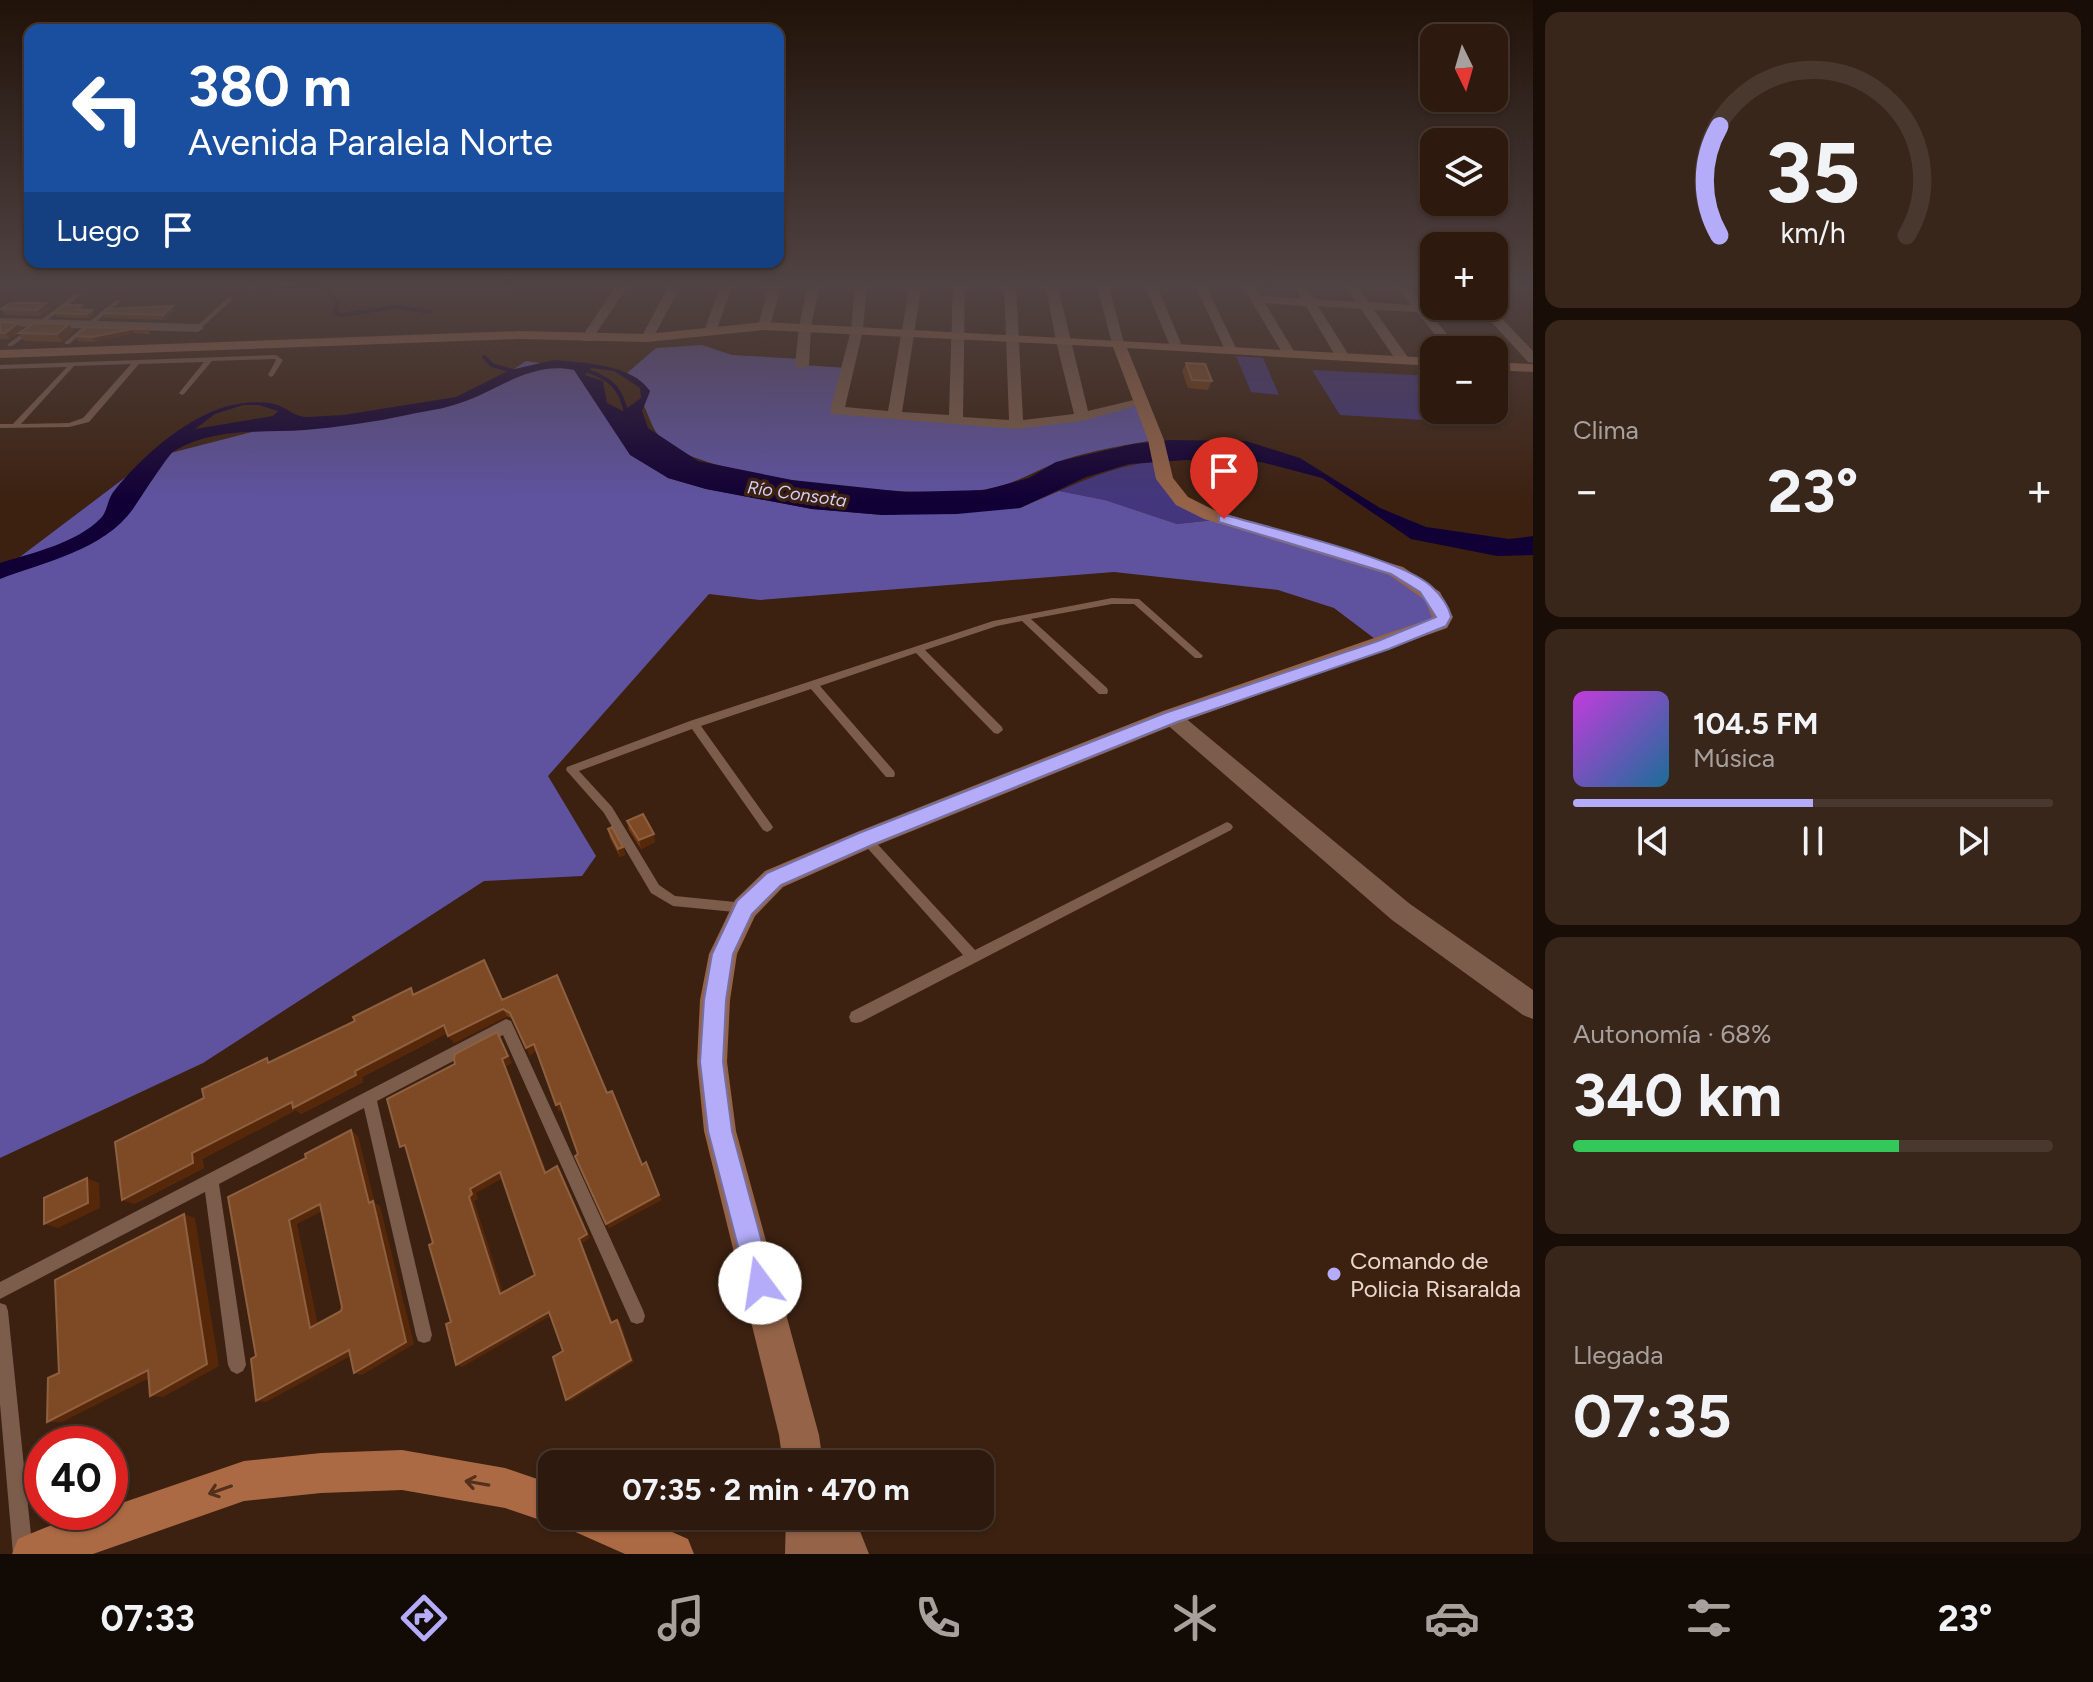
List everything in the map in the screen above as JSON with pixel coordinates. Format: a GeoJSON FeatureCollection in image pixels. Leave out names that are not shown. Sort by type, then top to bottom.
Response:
{"type":"FeatureCollection","features":[{"type":"Feature","properties":{"kind":"main road"},"geometry":{"type":"LineString","coordinates":[[33,1554],[244,1481],[321,1473],[402,1470],[505,1488],[538,1499]]}},
{"type":"Feature","properties":{"kind":"main road"},"geometry":{"type":"LineString","coordinates":[[619,1530],[673,1554]]}},
{"type":"Feature","properties":{"kind":"street"},"geometry":{"type":"LineString","coordinates":[[802,365],[803,356]]}},
{"type":"Feature","properties":{"kind":"street"},"geometry":{"type":"LineString","coordinates":[[851,356],[837,411],[1016,425],[1082,417],[1142,402]]}},
{"type":"Feature","properties":{"kind":"street"},"geometry":{"type":"LineString","coordinates":[[894,415],[903,356]]}},
{"type":"Feature","properties":{"kind":"street"},"geometry":{"type":"LineString","coordinates":[[956,420],[959,356]]}},
{"type":"Feature","properties":{"kind":"street"},"geometry":{"type":"LineString","coordinates":[[1013,356],[1016,425]]}},
{"type":"Feature","properties":{"kind":"street"},"geometry":{"type":"LineString","coordinates":[[1066,356],[1082,417]]}},
{"type":"Feature","properties":{"kind":"street"},"geometry":{"type":"LineString","coordinates":[[803,1450],[720,1131],[712,1062],[715,1000],[723,954],[745,908],[774,879],[866,839],[1171,717],[1383,645],[1440,623],[1443,617],[1425,588],[1396,571],[1210,515],[1182,501],[1165,479],[1156,440],[1123,356]]}},
{"type":"Feature","properties":{"kind":"street"},"geometry":{"type":"LineString","coordinates":[[1323,356],[1420,361]]}},
{"type":"Feature","properties":{"kind":"street"},"geometry":{"type":"LineString","coordinates":[[1400,356],[1403,360]]}},
{"type":"Feature","properties":{"kind":"street"},"geometry":{"type":"LineString","coordinates":[[1508,367],[1533,368]]}},
{"type":"Feature","properties":{"kind":"street"},"geometry":{"type":"LineString","coordinates":[[1171,717],[1401,912],[1533,1006]]}},
{"type":"Feature","properties":{"kind":"street"},"geometry":{"type":"LineString","coordinates":[[806,1554],[807,1530]]}},
{"type":"Feature","properties":{"kind":"street"},"geometry":{"type":"LineString","coordinates":[[839,1530],[848,1554]]}},
{"type":"Feature","properties":{"kind":"lane"},"geometry":{"type":"LineString","coordinates":[[0,367],[276,357],[280,360],[271,375]]}},
{"type":"Feature","properties":{"kind":"lane"},"geometry":{"type":"LineString","coordinates":[[182,393],[210,359]]}},
{"type":"Feature","properties":{"kind":"lane"},"geometry":{"type":"LineString","coordinates":[[0,426],[69,425],[86,420],[137,362]]}},
{"type":"Feature","properties":{"kind":"lane"},"geometry":{"type":"LineString","coordinates":[[15,426],[72,365]]}},
{"type":"Feature","properties":{"kind":"lane"},"geometry":{"type":"LineString","coordinates":[[745,908],[673,901],[655,889],[608,810],[571,770],[694,724],[996,623],[1112,601],[1136,601],[1198,656]]}},
{"type":"Feature","properties":{"kind":"lane"},"geometry":{"type":"LineString","coordinates":[[1025,619],[1103,691]]}},
{"type":"Feature","properties":{"kind":"lane"},"geometry":{"type":"LineString","coordinates":[[917,648],[998,730]]}},
{"type":"Feature","properties":{"kind":"lane"},"geometry":{"type":"LineString","coordinates":[[813,684],[890,774]]}},
{"type":"Feature","properties":{"kind":"lane"},"geometry":{"type":"LineString","coordinates":[[694,724],[767,827]]}},
{"type":"Feature","properties":{"kind":"lane"},"geometry":{"type":"LineString","coordinates":[[856,1017],[1227,827]]}},
{"type":"Feature","properties":{"kind":"lane"},"geometry":{"type":"LineString","coordinates":[[866,839],[973,957]]}},
{"type":"Feature","properties":{"kind":"lane"},"geometry":{"type":"LineString","coordinates":[[0,1291],[506,1026],[637,1316]]}},
{"type":"Feature","properties":{"kind":"lane"},"geometry":{"type":"LineString","coordinates":[[369,1097],[424,1335]]}},
{"type":"Feature","properties":{"kind":"lane"},"geometry":{"type":"LineString","coordinates":[[211,1180],[237,1365]]}},
{"type":"Feature","properties":{"kind":"lane"},"geometry":{"type":"LineString","coordinates":[[0,1311],[23,1554]]}},
{"type":"Feature","properties":{"kind":"shaded area"},"geometry":{"type":"Polygon","coordinates":[[[647,356],[801,359],[802,365],[848,368],[837,410],[1016,425],[1142,402],[1156,440],[1077,456],[987,489],[917,492],[817,484],[720,466],[684,453],[661,438],[653,427],[644,406],[650,391],[627,373],[647,356]]]}},
{"type":"Feature","properties":{"kind":"shaded area"},"geometry":{"type":"Polygon","coordinates":[[[1236,356],[1263,358],[1279,395],[1251,392],[1236,356]]]}},
{"type":"Feature","properties":{"kind":"shaded area"},"geometry":{"type":"Polygon","coordinates":[[[526,361],[575,368],[668,478],[706,489],[812,509],[883,515],[1020,508],[1059,491],[1105,500],[1177,524],[1224,519],[1396,571],[1443,617],[1383,645],[1334,608],[1278,590],[1114,572],[760,600],[709,594],[548,776],[596,856],[582,876],[484,881],[203,1063],[0,1158],[0,572],[151,458],[295,421],[468,400],[526,361]]]}},
{"type":"Feature","properties":{"kind":"shaded area"},"geometry":{"type":"Polygon","coordinates":[[[1312,370],[1420,375],[1420,420],[1340,415],[1312,370]]]}},
{"type":"Feature","properties":{"kind":"shaded area"},"geometry":{"type":"Polygon","coordinates":[[[1160,461],[1182,501],[1224,519],[1177,524],[1105,500],[1059,491],[1108,472],[1160,461]]]}},
{"type":"Feature","properties":{"kind":"water"},"geometry":{"type":"Polygon","coordinates":[[[554,360],[620,370],[642,382],[650,391],[642,411],[648,428],[698,461],[792,480],[905,492],[985,490],[1029,478],[1056,462],[1133,444],[1170,440],[1246,441],[1300,458],[1380,508],[1426,527],[1509,539],[1533,536],[1533,555],[1497,556],[1411,539],[1322,478],[1261,462],[1186,460],[1129,464],[1086,477],[1020,508],[957,514],[883,515],[812,509],[706,489],[668,478],[630,455],[574,370],[558,368],[529,373],[454,405],[434,410],[331,427],[222,435],[190,443],[174,451],[133,509],[106,535],[72,553],[0,579],[0,563],[54,546],[91,527],[103,515],[114,491],[153,450],[186,425],[221,408],[243,403],[265,403],[304,417],[343,415],[456,397],[510,370],[554,360]],[[591,368],[585,375],[603,381],[607,403],[623,411],[641,398],[640,388],[614,371],[591,368]],[[243,405],[215,414],[195,429],[273,416],[278,411],[259,405],[243,405]]]}},
{"type":"Feature","properties":{"kind":"building"},"geometry":{"type":"Polygon","coordinates":[[[1186,363],[1205,364],[1212,381],[1192,380],[1186,363]]]}},
{"type":"Feature","properties":{"kind":"building"},"geometry":{"type":"Polygon","coordinates":[[[643,814],[654,834],[639,840],[627,821],[643,814]]]}},
{"type":"Feature","properties":{"kind":"building"},"geometry":{"type":"Polygon","coordinates":[[[612,827],[623,847],[618,849],[608,829],[612,827]]]}},
{"type":"Feature","properties":{"kind":"building"},"geometry":{"type":"Polygon","coordinates":[[[484,960],[502,1000],[557,975],[607,1093],[612,1091],[642,1165],[646,1162],[659,1195],[606,1224],[575,1156],[578,1154],[560,1103],[556,1105],[534,1044],[526,1048],[510,1013],[503,1009],[448,1036],[444,1025],[355,1071],[356,1075],[293,1108],[292,1102],[192,1153],[193,1163],[122,1200],[115,1142],[204,1098],[202,1089],[267,1058],[268,1063],[355,1021],[353,1017],[411,988],[413,995],[484,960]]]}},
{"type":"Feature","properties":{"kind":"building"},"geometry":{"type":"Polygon","coordinates":[[[497,1032],[508,1056],[502,1059],[545,1173],[557,1166],[587,1234],[579,1239],[611,1323],[617,1320],[631,1360],[566,1400],[553,1357],[563,1351],[549,1312],[456,1365],[446,1324],[451,1322],[429,1245],[433,1243],[405,1145],[400,1147],[387,1099],[455,1064],[455,1054],[497,1032]],[[500,1172],[470,1189],[472,1194],[469,1197],[500,1294],[535,1275],[500,1172]]]}},
{"type":"Feature","properties":{"kind":"building"},"geometry":{"type":"Polygon","coordinates":[[[351,1130],[369,1203],[373,1201],[406,1342],[354,1373],[349,1350],[256,1401],[251,1359],[256,1356],[228,1197],[306,1158],[305,1154],[351,1130]],[[320,1204],[289,1220],[310,1328],[341,1311],[320,1204]]]}},
{"type":"Feature","properties":{"kind":"building"},"geometry":{"type":"Polygon","coordinates":[[[87,1178],[88,1203],[44,1224],[44,1198],[87,1178]]]}},
{"type":"Feature","properties":{"kind":"building"},"geometry":{"type":"Polygon","coordinates":[[[184,1214],[207,1364],[150,1396],[148,1370],[47,1422],[48,1378],[59,1373],[55,1280],[184,1214]]]}},
{"type":"Feature","properties":{"kind":"waterway"},"geometry":{"type":"LineString","coordinates":[[484,357],[492,365],[516,372]]}},
{"type":"Feature","properties":{"kind":"waterway","name":"Río Consota"},"geometry":{"type":"LineString","coordinates":[[581,368],[613,384],[627,416]]}},
{"type":"Feature","properties":{"kind":"place","name":"Comando de Policia Risaralda"},"geometry":{"type":"Point","coordinates":[1334,1274]}},
{"type":"Feature","properties":{"kind":"route"},"geometry":{"type":"LineString","coordinates":[[760,1283],[720,1131],[712,1062],[715,1000],[723,954],[745,908],[774,879],[1171,717],[1383,645],[1440,623],[1443,617],[1442,610],[1425,588],[1396,571],[1224,519]]}}]}
